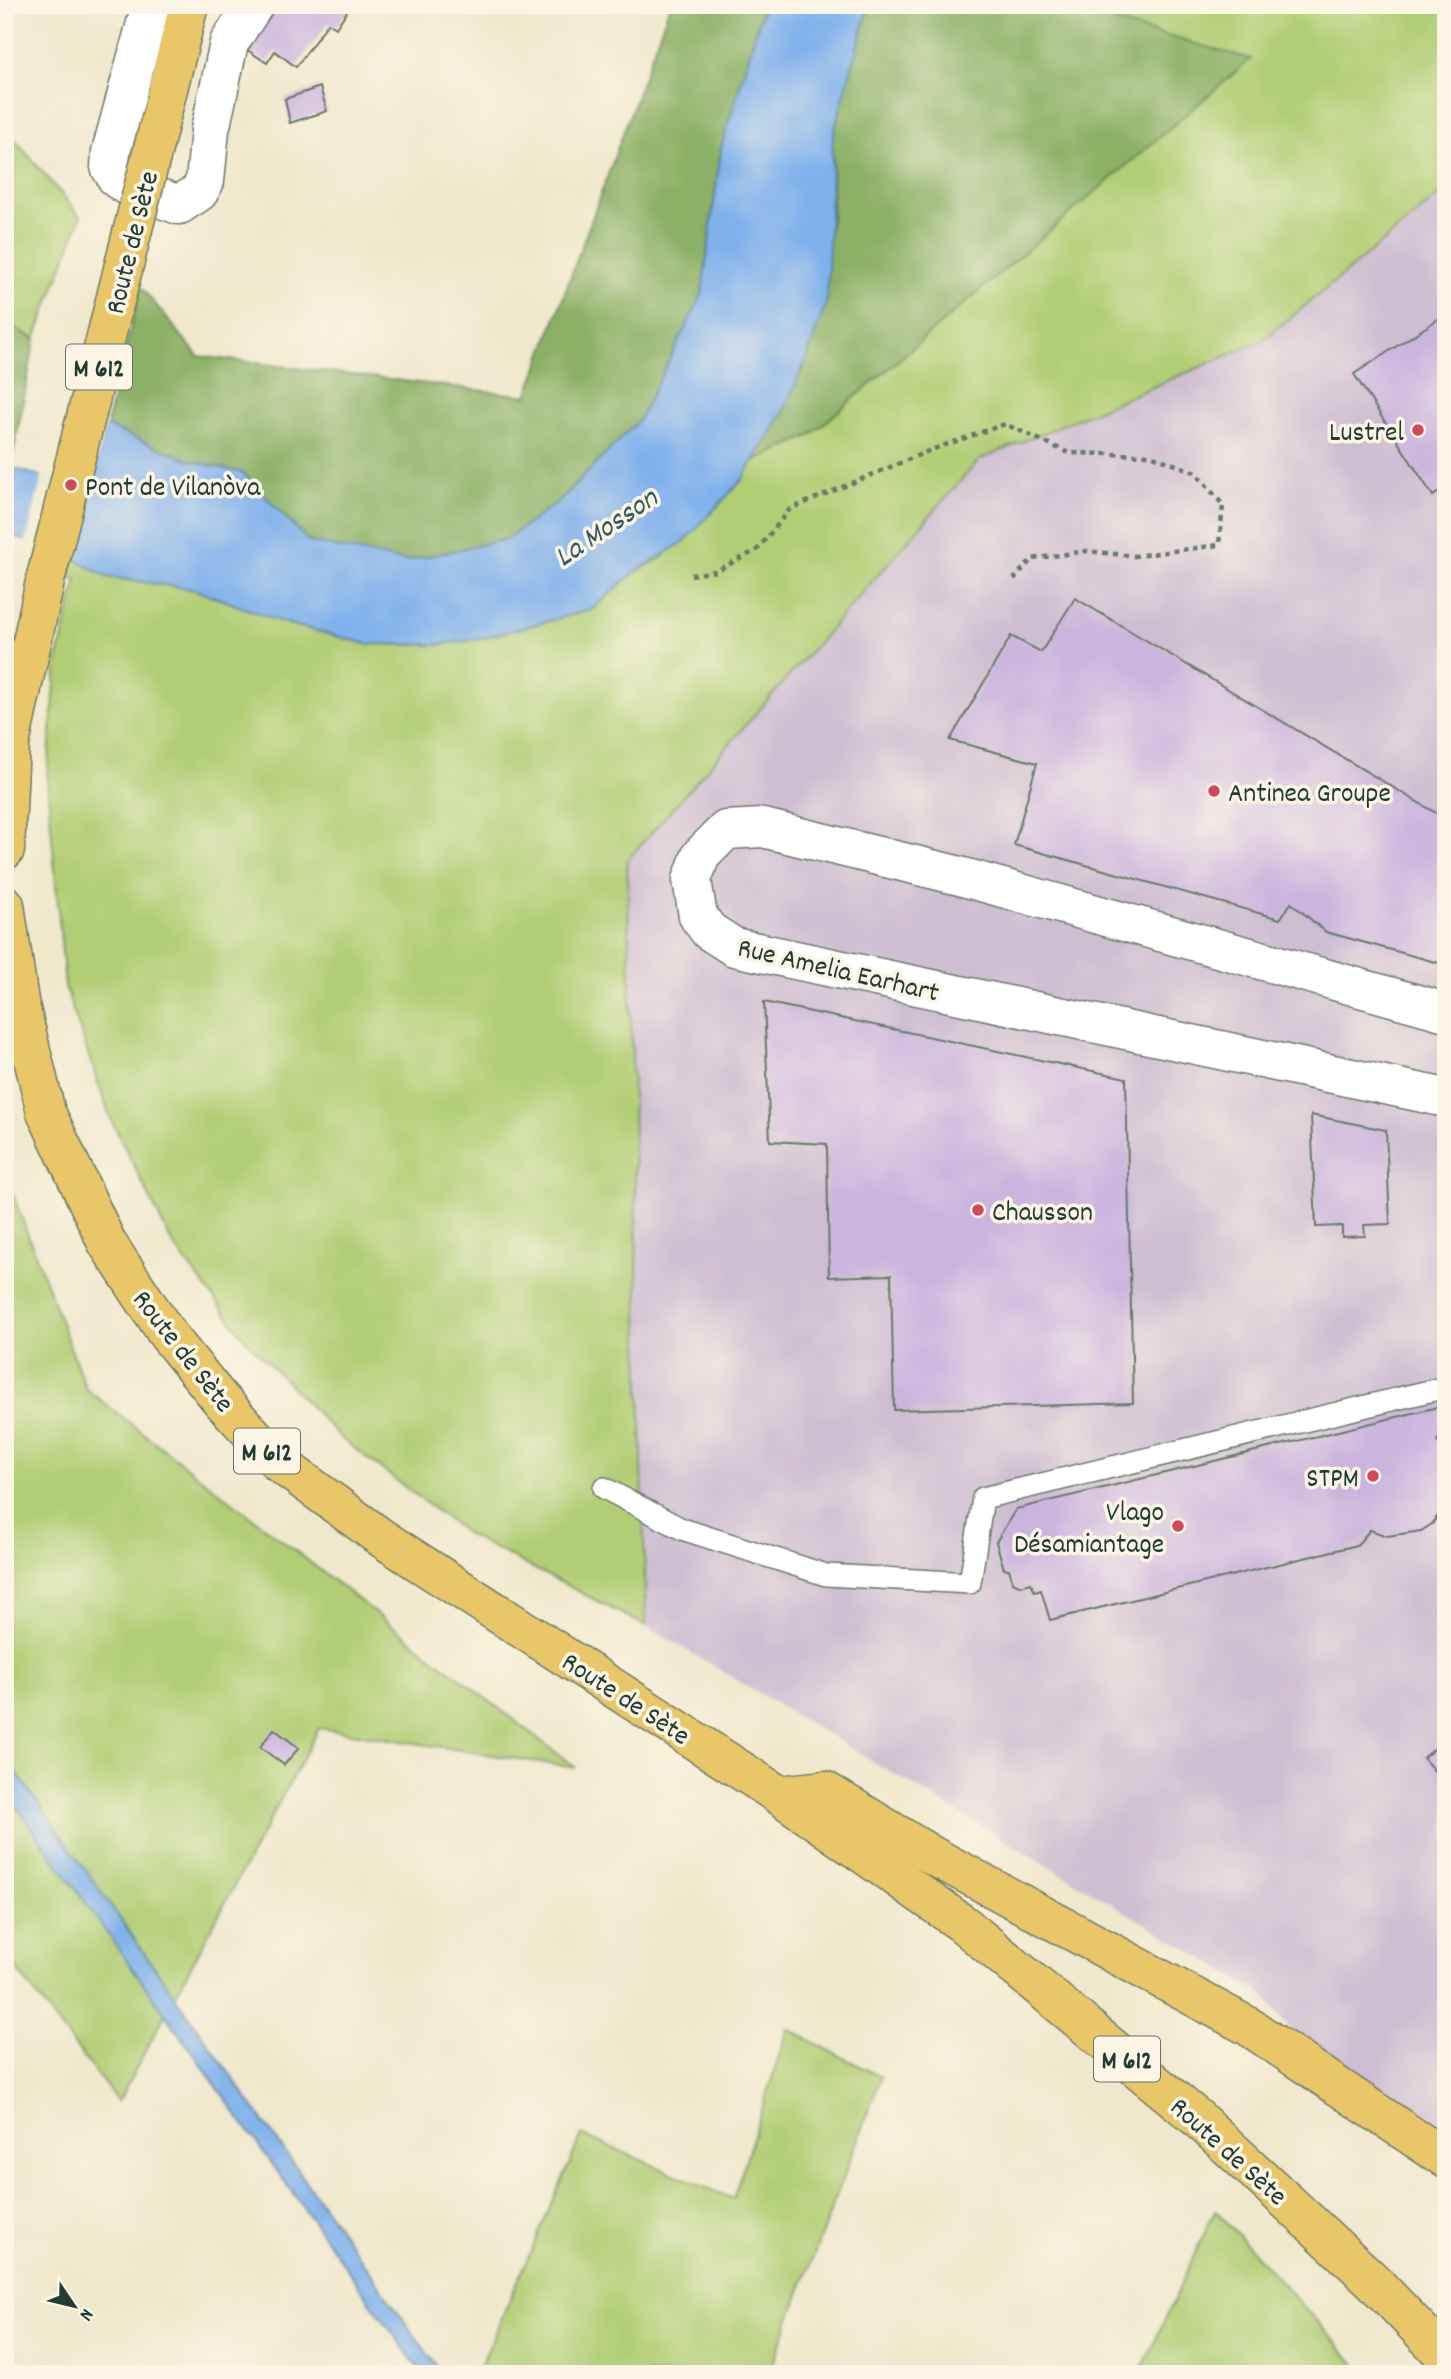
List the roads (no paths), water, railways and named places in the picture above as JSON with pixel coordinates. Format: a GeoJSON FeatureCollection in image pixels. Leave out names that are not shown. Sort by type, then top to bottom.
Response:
{"type":"FeatureCollection","features":[{"type":"Feature","properties":{"kind":"main road","name":"Route de Sète"},"geometry":{"type":"LineString","coordinates":[[5,850],[10,744],[47,577],[189,5]]}},
{"type":"Feature","properties":{"kind":"main road","name":"Route de Sète"},"geometry":{"type":"LineString","coordinates":[[5,905],[19,1002],[46,1112],[107,1243],[167,1334],[220,1399],[279,1463],[383,1539],[779,1796],[963,1924],[1196,2117],[1373,2281],[1446,2357]]}},
{"type":"Feature","properties":{"kind":"main road"},"geometry":{"type":"LineString","coordinates":[[779,1796],[824,1790],[933,1856],[1248,2026],[1446,2159]]}},
{"type":"Feature","properties":{"kind":"street"},"geometry":{"type":"LineString","coordinates":[[151,5],[111,152],[110,167],[117,179],[129,187],[178,205],[190,200],[205,181],[210,130],[229,43],[254,5]]}},
{"type":"Feature","properties":{"kind":"street","name":"Rue Amelia Earhart"},"geometry":{"type":"LineString","coordinates":[[1446,1012],[956,875],[763,828],[726,830],[701,855],[692,880],[698,916],[709,932],[734,947],[1446,1098]]}},
{"type":"Feature","properties":{"kind":"lane"},"geometry":{"type":"LineString","coordinates":[[604,1488],[682,1529],[826,1575],[970,1583],[983,1498],[1446,1387]]}},
{"type":"Feature","properties":{"kind":"water","name":"La Mosson"},"geometry":{"type":"Polygon","coordinates":[[[764,5],[869,5],[833,136],[827,300],[806,360],[783,413],[742,480],[685,541],[635,572],[591,610],[479,639],[436,645],[368,644],[285,623],[193,589],[107,577],[73,558],[5,533],[5,466],[90,490],[106,426],[189,460],[243,473],[309,542],[407,561],[507,539],[562,499],[639,420],[702,295],[721,148],[764,5]]]}},
{"type":"Feature","properties":{"kind":"water"},"geometry":{"type":"Polygon","coordinates":[[[5,1756],[442,2374],[422,2374],[5,1790],[5,1756]]]}},
{"type":"Feature","properties":{"kind":"place","name":"Lustrel"},"geometry":{"type":"Point","coordinates":[1418,430]}},
{"type":"Feature","properties":{"kind":"place","name":"Pont de Vilanòva"},"geometry":{"type":"Point","coordinates":[71,485]}},
{"type":"Feature","properties":{"kind":"place","name":"Antinea Groupe"},"geometry":{"type":"Point","coordinates":[1214,791]}},
{"type":"Feature","properties":{"kind":"place","name":"Chausson"},"geometry":{"type":"Point","coordinates":[978,1210]}},
{"type":"Feature","properties":{"kind":"place","name":"STPM"},"geometry":{"type":"Point","coordinates":[1373,1476]}},
{"type":"Feature","properties":{"kind":"place","name":"Vlago Désamiantage"},"geometry":{"type":"Point","coordinates":[1178,1526]}}]}
